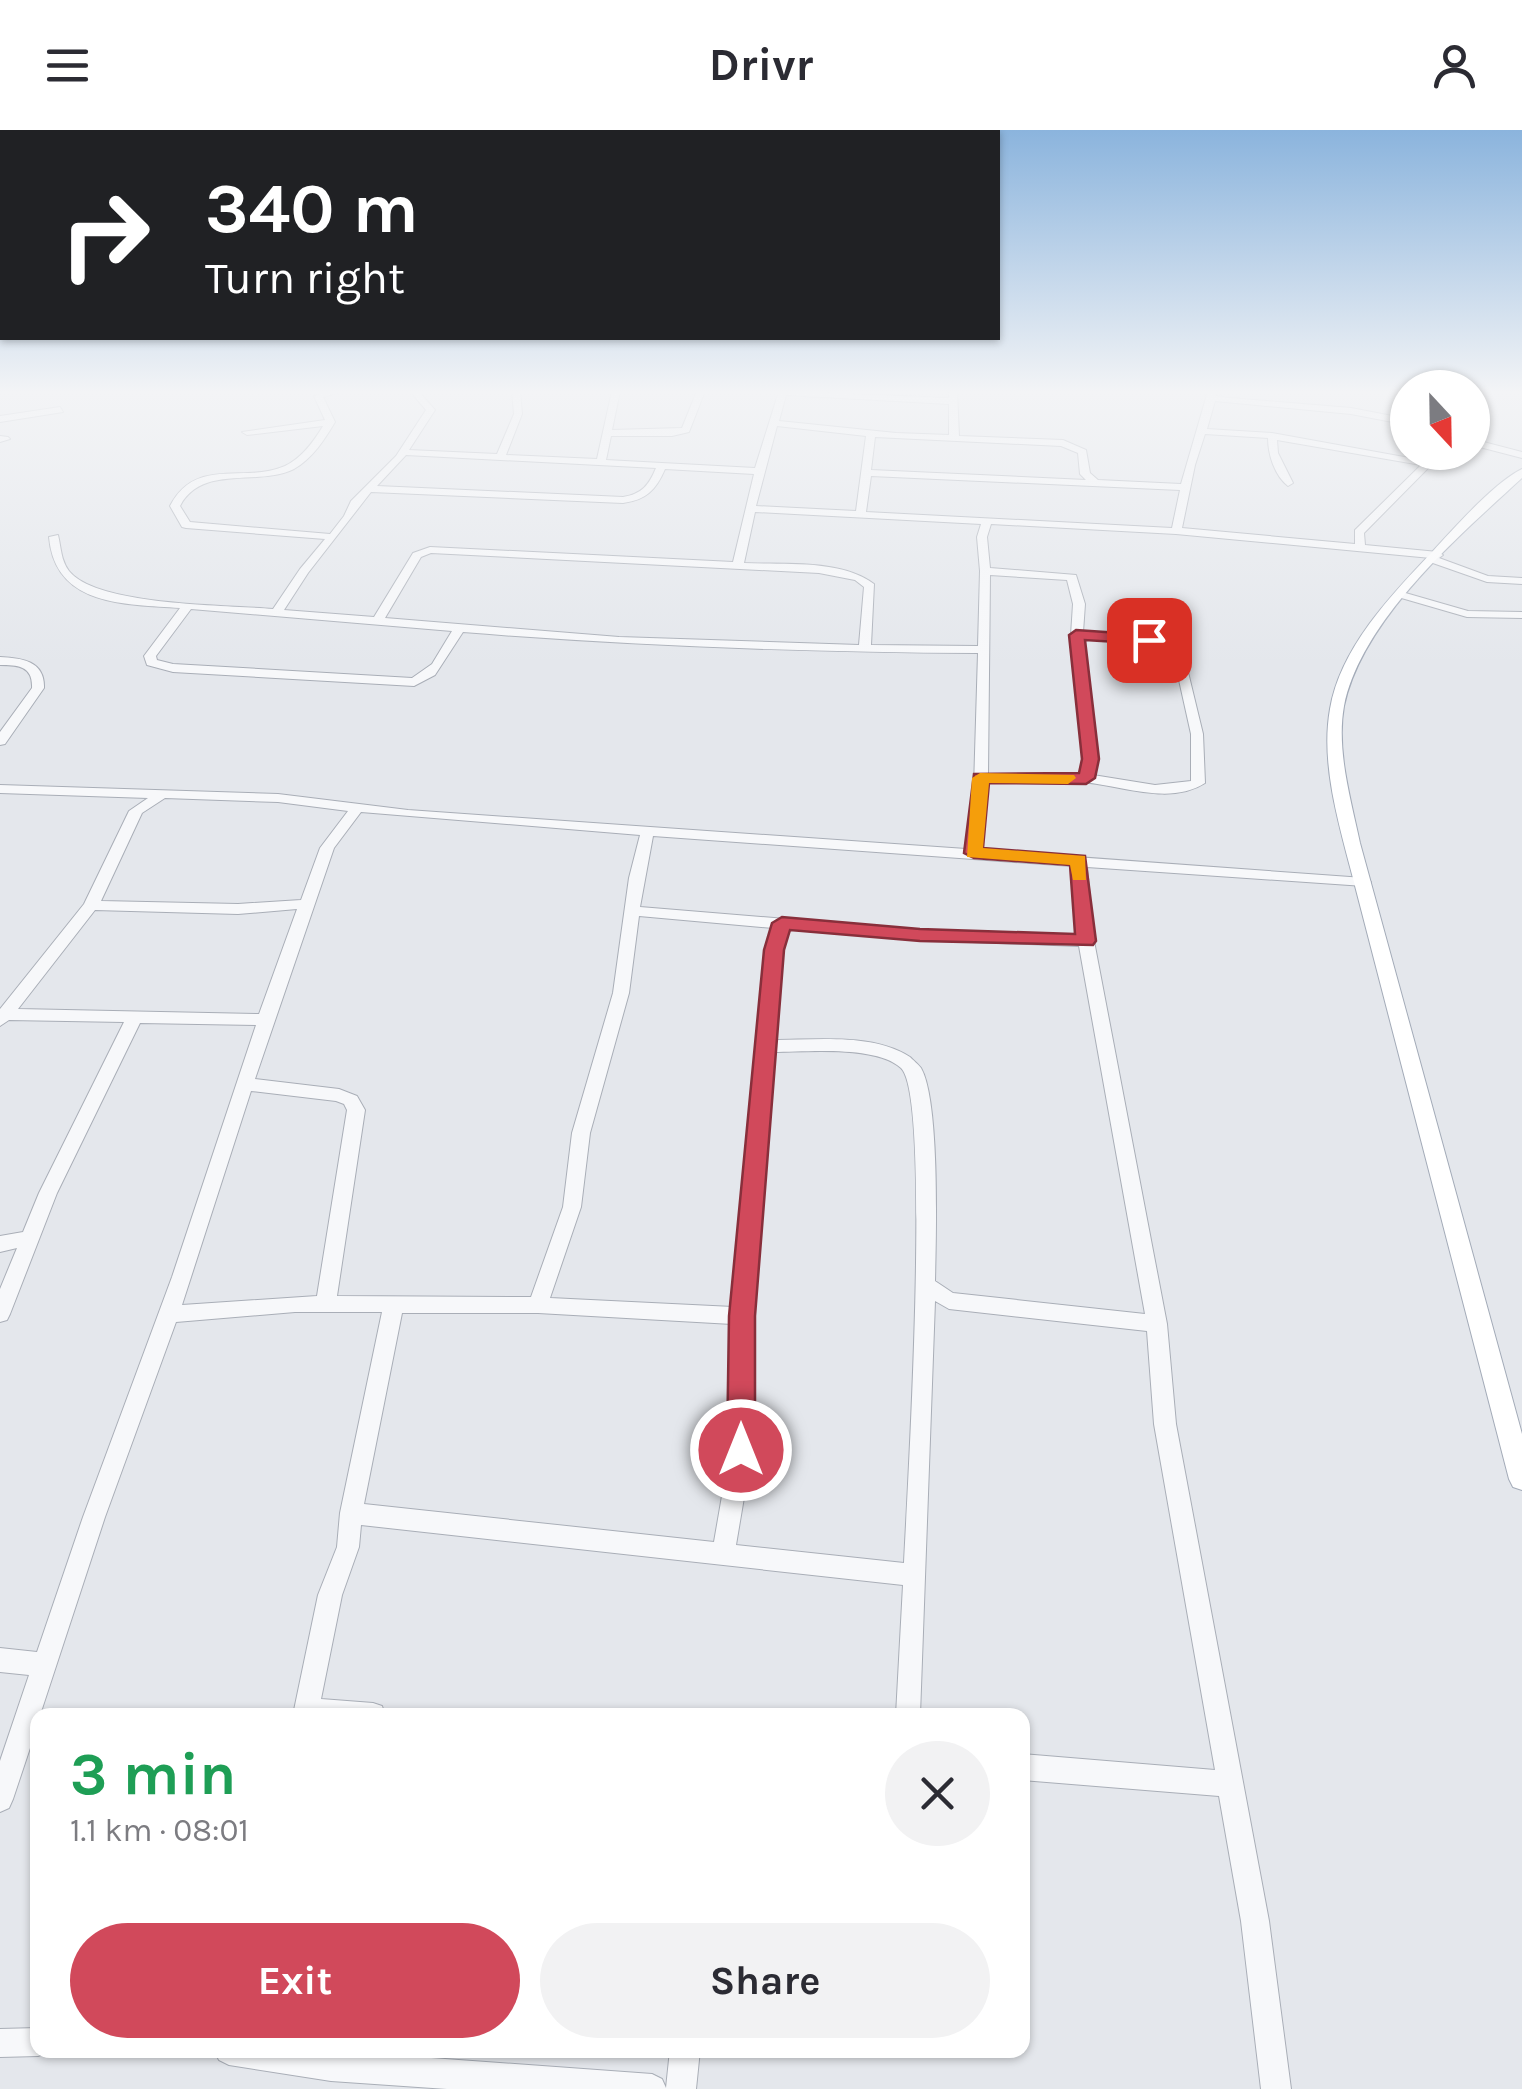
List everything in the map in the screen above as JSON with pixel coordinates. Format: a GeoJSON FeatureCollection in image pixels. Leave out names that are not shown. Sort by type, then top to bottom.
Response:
{"type":"FeatureCollection","features":[{"type":"Feature","properties":{"kind":"main road"},"geometry":{"type":"LineString","coordinates":[[1511,482],[1402,595],[1362,648],[1337,708],[1339,774],[1364,882],[1522,1479]]}},
{"type":"Feature","properties":{"kind":"street"},"geometry":{"type":"LineString","coordinates":[[198,482],[182,493],[175,506],[186,525],[333,537]]}},
{"type":"Feature","properties":{"kind":"street"},"geometry":{"type":"LineString","coordinates":[[277,612],[374,482]]}},
{"type":"Feature","properties":{"kind":"street"},"geometry":{"type":"LineString","coordinates":[[368,489],[623,500],[638,498],[656,482]]}},
{"type":"Feature","properties":{"kind":"street"},"geometry":{"type":"LineString","coordinates":[[738,565],[757,482]]}},
{"type":"Feature","properties":{"kind":"street"},"geometry":{"type":"LineString","coordinates":[[861,516],[865,482]]}},
{"type":"Feature","properties":{"kind":"street"},"geometry":{"type":"LineString","coordinates":[[1082,482],[1186,487]]}},
{"type":"Feature","properties":{"kind":"street"},"geometry":{"type":"LineString","coordinates":[[1176,531],[1187,482]]}},
{"type":"Feature","properties":{"kind":"street"},"geometry":{"type":"LineString","coordinates":[[1360,546],[1359,532],[1410,482]]}},
{"type":"Feature","properties":{"kind":"street"},"geometry":{"type":"LineString","coordinates":[[752,508],[1176,531],[1360,546],[1436,557],[1487,578],[1522,580]]}},
{"type":"Feature","properties":{"kind":"street"},"geometry":{"type":"LineString","coordinates":[[974,853],[984,650],[982,537],[987,522]]}},
{"type":"Feature","properties":{"kind":"street"},"geometry":{"type":"LineString","coordinates":[[54,537],[54,552],[61,570],[74,585],[112,598],[670,644],[984,650]]}},
{"type":"Feature","properties":{"kind":"street"},"geometry":{"type":"LineString","coordinates":[[379,619],[417,555],[430,550],[738,565],[842,572],[866,582],[870,586],[865,648]]}},
{"type":"Feature","properties":{"kind":"street"},"geometry":{"type":"LineString","coordinates":[[985,571],[1072,577],[1079,604],[1076,635],[1091,759],[1086,778]]}},
{"type":"Feature","properties":{"kind":"street"},"geometry":{"type":"LineString","coordinates":[[1402,595],[1467,614],[1522,615]]}},
{"type":"Feature","properties":{"kind":"street"},"geometry":{"type":"LineString","coordinates":[[188,606],[150,656],[151,662],[173,668],[414,682],[438,666],[461,627]]}},
{"type":"Feature","properties":{"kind":"street"},"geometry":{"type":"LineString","coordinates":[[980,778],[1086,778],[1113,784],[1190,786],[1200,778],[1188,680],[1176,641],[1076,635]]}},
{"type":"Feature","properties":{"kind":"street"},"geometry":{"type":"LineString","coordinates":[[0,661],[23,661],[36,669],[40,678],[38,688],[0,741]]}},
{"type":"Feature","properties":{"kind":"street"},"geometry":{"type":"LineString","coordinates":[[0,789],[278,798],[356,809],[1364,882]]}},
{"type":"Feature","properties":{"kind":"street"},"geometry":{"type":"LineString","coordinates":[[4,1017],[91,905],[136,811],[150,800],[174,794]]}},
{"type":"Feature","properties":{"kind":"street"},"geometry":{"type":"LineString","coordinates":[[0,1799],[265,1020],[327,848],[356,809]]}},
{"type":"Feature","properties":{"kind":"street"},"geometry":{"type":"LineString","coordinates":[[538,1305],[572,1207],[581,1133],[621,993],[648,829]]}},
{"type":"Feature","properties":{"kind":"street"},"geometry":{"type":"LineString","coordinates":[[1079,860],[1086,941],[1157,1324],[1165,1424],[1258,1937],[1276,2089]]}},
{"type":"Feature","properties":{"kind":"street"},"geometry":{"type":"LineString","coordinates":[[91,905],[224,909],[308,904]]}},
{"type":"Feature","properties":{"kind":"street"},"geometry":{"type":"LineString","coordinates":[[632,911],[920,935],[1086,941]]}},
{"type":"Feature","properties":{"kind":"street"},"geometry":{"type":"LineString","coordinates":[[722,1555],[741,1450],[742,1316],[774,950],[782,923]]}},
{"type":"Feature","properties":{"kind":"street"},"geometry":{"type":"LineString","coordinates":[[4,1017],[265,1020]]}},
{"type":"Feature","properties":{"kind":"street"},"geometry":{"type":"LineString","coordinates":[[0,1314],[30,1238],[134,1018]]}},
{"type":"Feature","properties":{"kind":"street"},"geometry":{"type":"LineString","coordinates":[[766,1046],[863,1049],[899,1056],[913,1070],[922,1112],[926,1285],[908,1708]]}},
{"type":"Feature","properties":{"kind":"street"},"geometry":{"type":"LineString","coordinates":[[245,1084],[339,1096],[351,1100],[356,1110],[326,1304]]}},
{"type":"Feature","properties":{"kind":"street"},"geometry":{"type":"LineString","coordinates":[[0,1244],[30,1238]]}},
{"type":"Feature","properties":{"kind":"street"},"geometry":{"type":"LineString","coordinates":[[926,1285],[950,1302],[1157,1324]]}},
{"type":"Feature","properties":{"kind":"street"},"geometry":{"type":"LineString","coordinates":[[924,1316],[950,1302]]}},
{"type":"Feature","properties":{"kind":"street"},"geometry":{"type":"LineString","coordinates":[[166,1314],[326,1304],[538,1305],[742,1316]]}},
{"type":"Feature","properties":{"kind":"street"},"geometry":{"type":"LineString","coordinates":[[307,1708],[330,1595],[348,1547],[351,1513],[394,1305]]}},
{"type":"Feature","properties":{"kind":"street"},"geometry":{"type":"LineString","coordinates":[[351,1513],[913,1576]]}},
{"type":"Feature","properties":{"kind":"street"},"geometry":{"type":"LineString","coordinates":[[0,1660],[44,1665]]}},
{"type":"Feature","properties":{"kind":"street"},"geometry":{"type":"LineString","coordinates":[[1030,1767],[1230,1784]]}},
{"type":"Feature","properties":{"kind":"street"},"geometry":{"type":"LineString","coordinates":[[0,2043],[30,2042]]}},
{"type":"Feature","properties":{"kind":"street"},"geometry":{"type":"LineString","coordinates":[[280,2058],[331,2066],[652,2089]]}},
{"type":"Feature","properties":{"kind":"street"},"geometry":{"type":"LineString","coordinates":[[682,2089],[684,2058]]}},
{"type":"Feature","properties":{"kind":"slow traffic"},"geometry":{"type":"LineString","coordinates":[[1068,778],[980,778],[974,853],[1079,860],[1079,876]]}},
{"type":"Feature","properties":{"kind":"route"},"geometry":{"type":"LineString","coordinates":[[741,1450],[742,1316],[774,950],[782,923],[920,935],[1086,941],[1079,860],[974,853],[980,778],[1086,778],[1091,759],[1076,635],[1149,640]]}}]}
